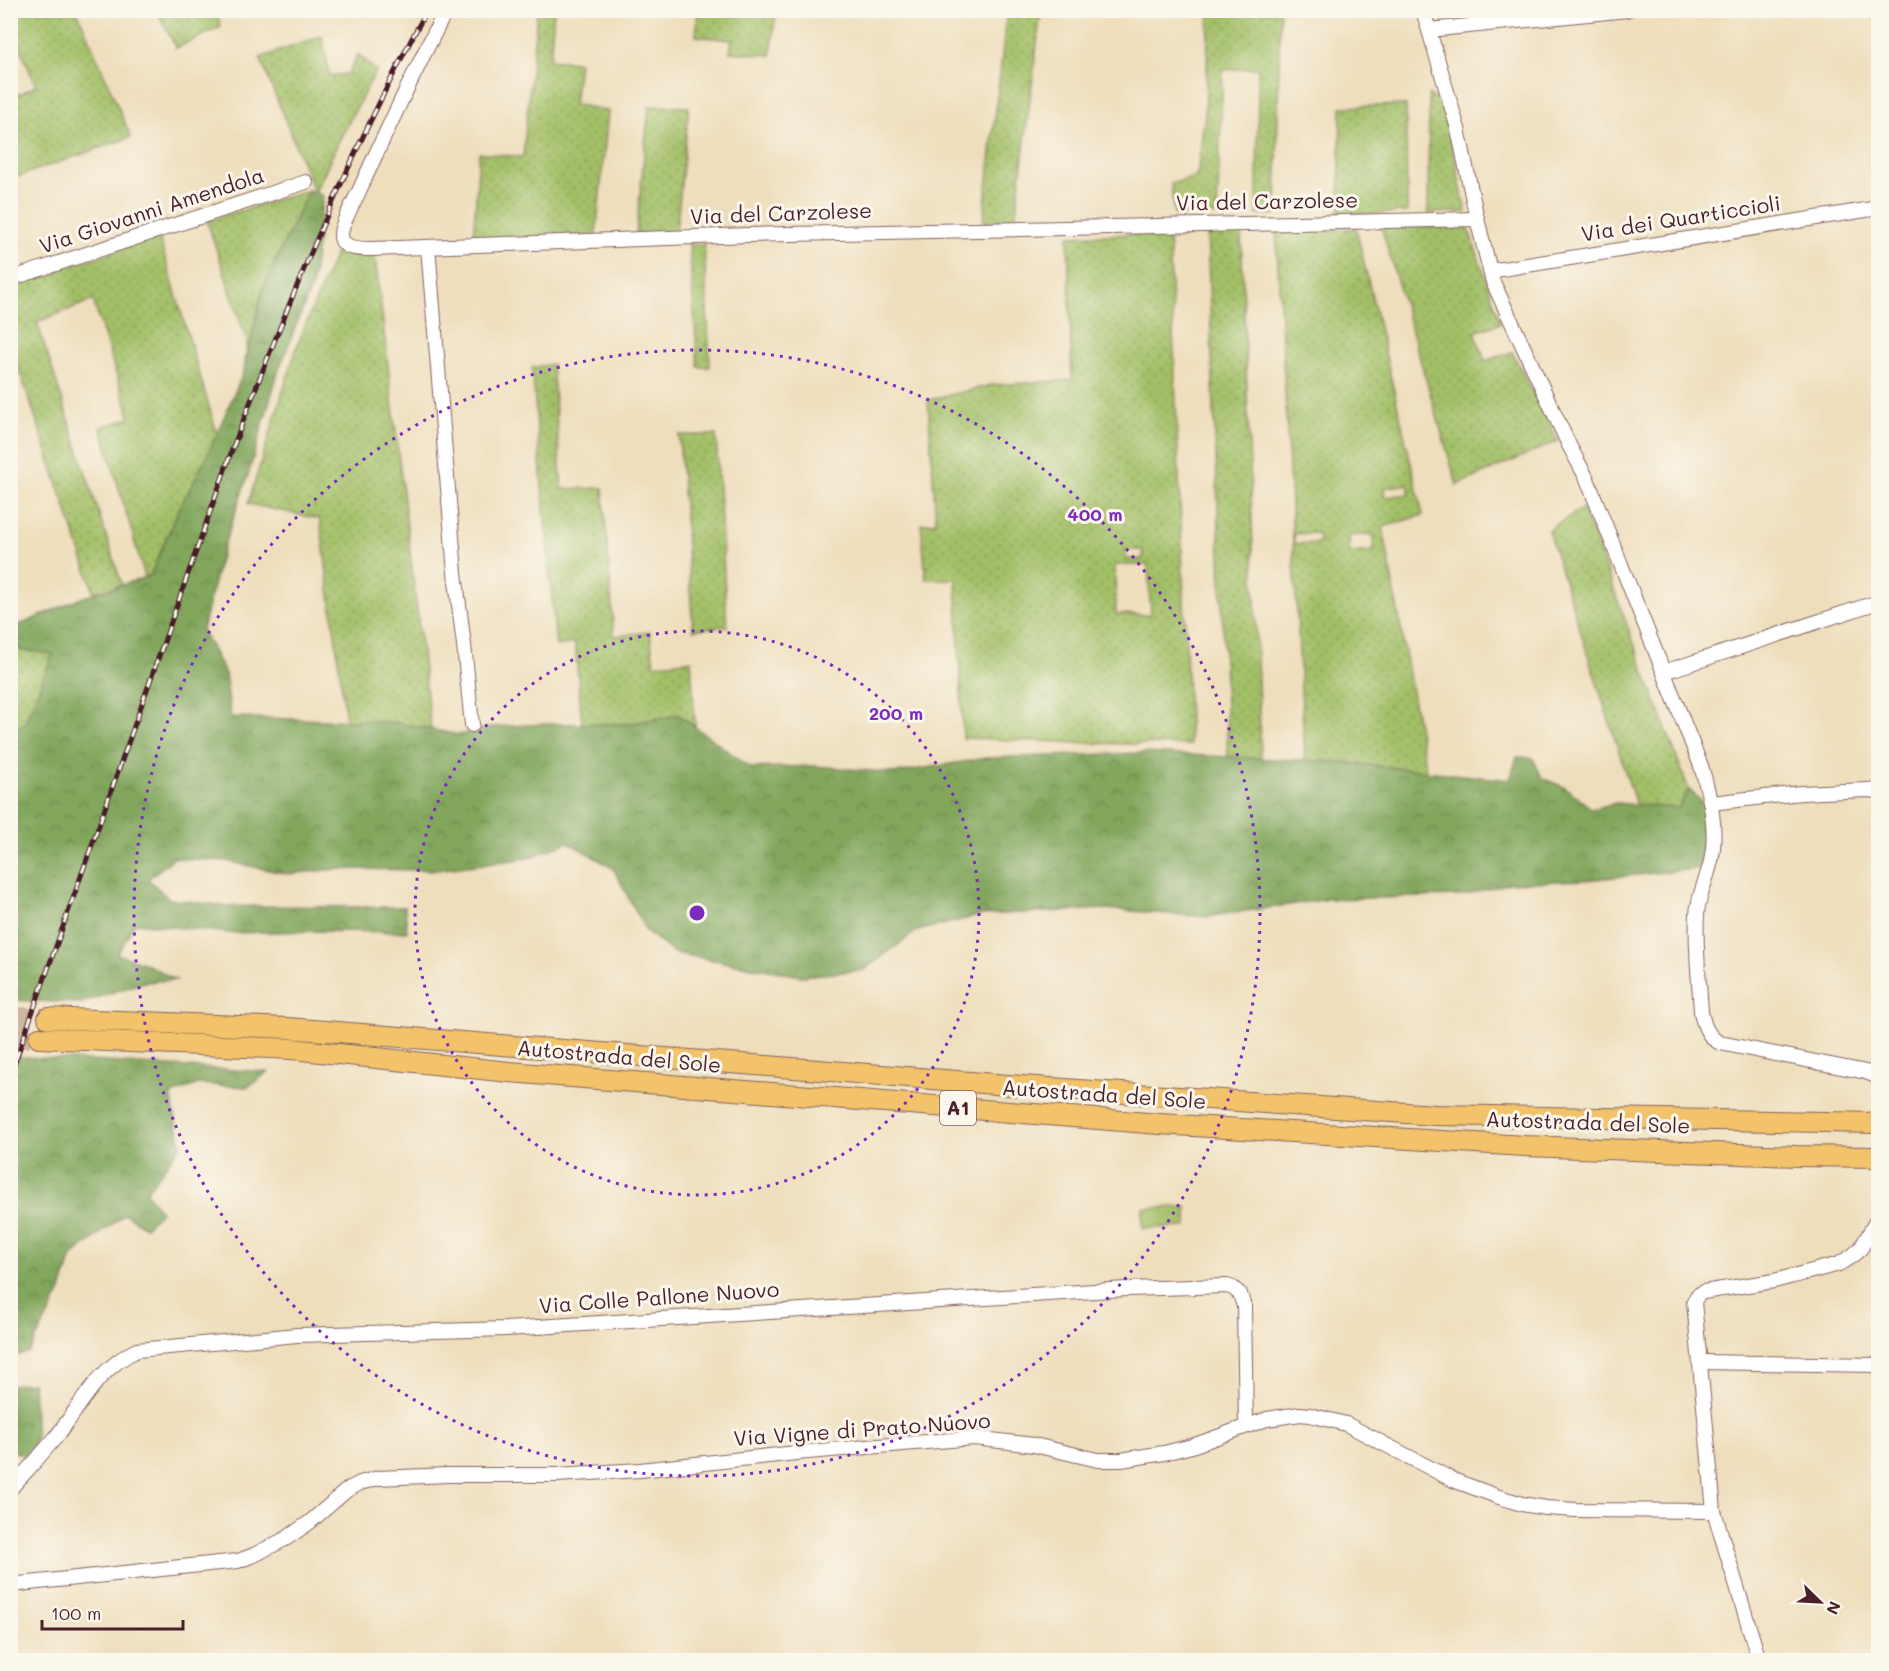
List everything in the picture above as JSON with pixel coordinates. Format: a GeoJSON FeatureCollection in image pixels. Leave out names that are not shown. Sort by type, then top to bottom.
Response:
{"type":"FeatureCollection","features":[{"type":"Feature","properties":{"kind":"highway","name":"Autostrada del Sole"},"geometry":{"type":"LineString","coordinates":[[48,1018],[287,1028],[1008,1085],[1435,1115],[1878,1124]]}},
{"type":"Feature","properties":{"kind":"highway","name":"Autostrada del Sole"},"geometry":{"type":"LineString","coordinates":[[39,1038],[292,1049],[521,1073],[1160,1124],[1525,1146],[1878,1157]]}},
{"type":"Feature","properties":{"kind":"street","name":"Via del Carzolese"},"geometry":{"type":"LineString","coordinates":[[446,10],[376,153],[341,233],[344,243],[357,249],[748,235],[1477,219]]}},
{"type":"Feature","properties":{"kind":"street"},"geometry":{"type":"LineString","coordinates":[[1424,10],[1458,129],[1477,219],[1496,289],[1587,479],[1701,766],[1711,803],[1713,835],[1713,852],[1697,914],[1702,1022],[1708,1033],[1720,1043],[1866,1072],[1878,1077]]}},
{"type":"Feature","properties":{"kind":"street"},"geometry":{"type":"LineString","coordinates":[[1429,30],[1627,10]]}},
{"type":"Feature","properties":{"kind":"street","name":"Via Giovanni Amendola"},"geometry":{"type":"LineString","coordinates":[[10,279],[306,182]]}},
{"type":"Feature","properties":{"kind":"street","name":"Via dei Quarticcioli"},"geometry":{"type":"LineString","coordinates":[[1490,272],[1878,208]]}},
{"type":"Feature","properties":{"kind":"street"},"geometry":{"type":"LineString","coordinates":[[428,247],[455,573],[465,645],[472,725]]}},
{"type":"Feature","properties":{"kind":"street"},"geometry":{"type":"LineString","coordinates":[[1664,672],[1878,602]]}},
{"type":"Feature","properties":{"kind":"street"},"geometry":{"type":"LineString","coordinates":[[1711,803],[1801,793],[1867,789],[1878,791]]}},
{"type":"Feature","properties":{"kind":"street"},"geometry":{"type":"LineString","coordinates":[[1760,1660],[1714,1511],[1694,1306],[1697,1296],[1703,1292],[1774,1281],[1839,1264],[1858,1251],[1878,1218]]}},
{"type":"Feature","properties":{"kind":"street","name":"Via Colle Pallone Nuovo"},"geometry":{"type":"LineString","coordinates":[[10,1489],[56,1436],[103,1373],[118,1360],[137,1350],[297,1335],[506,1329],[1126,1290],[1227,1286],[1238,1292],[1244,1306],[1246,1426]]}},
{"type":"Feature","properties":{"kind":"street"},"geometry":{"type":"LineString","coordinates":[[1701,1362],[1878,1365]]}},
{"type":"Feature","properties":{"kind":"street","name":"Via Vigne di Prato Nuovo"},"geometry":{"type":"LineString","coordinates":[[10,1585],[238,1561],[254,1556],[287,1538],[310,1522],[347,1490],[360,1483],[378,1478],[640,1470],[807,1452],[975,1438],[1023,1443],[1098,1460],[1121,1460],[1192,1446],[1278,1416],[1300,1414],[1346,1424],[1453,1479],[1522,1504],[1576,1510],[1714,1511]]}},
{"type":"Feature","properties":{"kind":"green space"},"geometry":{"type":"Polygon","coordinates":[[[11,10],[77,11],[131,137],[11,179],[11,98],[36,86],[11,26],[11,10]]]}},
{"type":"Feature","properties":{"kind":"green space"},"geometry":{"type":"Polygon","coordinates":[[[157,11],[216,11],[221,27],[176,48],[157,11]]]}},
{"type":"Feature","properties":{"kind":"green space"},"geometry":{"type":"Polygon","coordinates":[[[537,11],[554,11],[550,60],[579,62],[574,104],[608,111],[596,236],[473,240],[479,153],[523,157],[537,11]]]}},
{"type":"Feature","properties":{"kind":"green space"},"geometry":{"type":"Polygon","coordinates":[[[698,11],[776,11],[771,55],[730,52],[732,40],[696,36],[698,11]]]}},
{"type":"Feature","properties":{"kind":"green space"},"geometry":{"type":"Polygon","coordinates":[[[1007,11],[1041,11],[1015,220],[983,223],[1007,11]]]}},
{"type":"Feature","properties":{"kind":"green space"},"geometry":{"type":"Polygon","coordinates":[[[1209,11],[1280,11],[1276,214],[1257,215],[1258,68],[1223,70],[1217,215],[1174,214],[1171,184],[1197,176],[1205,113],[1209,11]]]}},
{"type":"Feature","properties":{"kind":"green space"},"geometry":{"type":"Polygon","coordinates":[[[322,36],[330,76],[348,74],[358,54],[376,71],[315,193],[260,58],[322,36]]]}},
{"type":"Feature","properties":{"kind":"green space"},"geometry":{"type":"Polygon","coordinates":[[[1429,95],[1443,102],[1466,212],[1428,213],[1429,95]]]}},
{"type":"Feature","properties":{"kind":"green space"},"geometry":{"type":"Polygon","coordinates":[[[1406,105],[1407,212],[1339,215],[1341,107],[1406,105]]]}},
{"type":"Feature","properties":{"kind":"green space"},"geometry":{"type":"Polygon","coordinates":[[[649,106],[689,107],[676,233],[636,234],[649,106]]]}},
{"type":"Feature","properties":{"kind":"green space"},"geometry":{"type":"Polygon","coordinates":[[[309,190],[263,288],[244,371],[247,341],[207,221],[309,190]]]}},
{"type":"Feature","properties":{"kind":"green space"},"geometry":{"type":"Polygon","coordinates":[[[309,190],[323,196],[312,285],[279,369],[249,472],[222,551],[202,629],[225,674],[231,717],[393,722],[459,735],[491,727],[628,724],[679,715],[751,768],[815,766],[896,773],[986,758],[1145,753],[1339,762],[1510,780],[1517,757],[1533,758],[1542,778],[1566,788],[1592,809],[1616,803],[1678,808],[1689,790],[1706,805],[1705,868],[1585,880],[1509,883],[1463,896],[1329,899],[1205,917],[1106,909],[982,915],[917,931],[864,970],[802,976],[674,953],[646,931],[613,868],[568,842],[528,858],[437,870],[339,869],[288,874],[226,861],[174,858],[148,879],[169,899],[227,906],[405,907],[407,932],[230,933],[135,923],[117,954],[146,964],[176,980],[144,982],[81,1003],[11,1000],[11,731],[25,723],[53,654],[19,650],[15,627],[81,598],[150,576],[178,511],[208,454],[244,371],[263,288],[309,190]]]}},
{"type":"Feature","properties":{"kind":"green space"},"geometry":{"type":"Polygon","coordinates":[[[1381,226],[1468,227],[1501,323],[1475,332],[1485,361],[1512,352],[1558,441],[1457,485],[1381,226]]]}},
{"type":"Feature","properties":{"kind":"green space"},"geometry":{"type":"Polygon","coordinates":[[[1356,228],[1423,515],[1383,527],[1426,771],[1340,762],[1305,761],[1276,230],[1356,228]],[[1408,484],[1384,488],[1385,497],[1410,494],[1408,484]],[[1318,533],[1294,534],[1294,544],[1319,543],[1318,533]],[[1373,534],[1349,536],[1350,553],[1374,551],[1373,534]]]}},
{"type":"Feature","properties":{"kind":"green space"},"geometry":{"type":"Polygon","coordinates":[[[1241,232],[1261,759],[1228,757],[1207,233],[1241,232]]]}},
{"type":"Feature","properties":{"kind":"green space"},"geometry":{"type":"Polygon","coordinates":[[[1169,233],[1190,745],[963,738],[956,579],[926,579],[921,524],[936,522],[928,400],[992,385],[1072,380],[1068,236],[1169,233]],[[1126,550],[1126,559],[1143,559],[1143,550],[1126,550]],[[1115,565],[1116,614],[1151,615],[1148,565],[1115,565]]]}},
{"type":"Feature","properties":{"kind":"green space"},"geometry":{"type":"Polygon","coordinates":[[[159,237],[218,437],[178,511],[150,576],[145,577],[101,427],[130,418],[93,300],[37,322],[122,585],[94,592],[11,345],[10,285],[159,237]]]}},
{"type":"Feature","properties":{"kind":"green space"},"geometry":{"type":"Polygon","coordinates":[[[689,244],[704,244],[710,367],[698,367],[689,244]]]}},
{"type":"Feature","properties":{"kind":"green space"},"geometry":{"type":"Polygon","coordinates":[[[336,252],[375,256],[431,729],[393,722],[346,721],[320,519],[248,504],[298,343],[336,252]]]}},
{"type":"Feature","properties":{"kind":"green space"},"geometry":{"type":"Polygon","coordinates":[[[552,364],[562,489],[603,488],[614,636],[650,632],[654,665],[691,660],[695,726],[678,715],[628,724],[582,724],[575,643],[556,646],[532,368],[552,364]]]}},
{"type":"Feature","properties":{"kind":"green space"},"geometry":{"type":"Polygon","coordinates":[[[679,435],[716,435],[727,626],[693,630],[679,435]]]}},
{"type":"Feature","properties":{"kind":"green space"},"geometry":{"type":"Polygon","coordinates":[[[1583,508],[1689,790],[1678,808],[1636,805],[1548,530],[1583,508]]]}},
{"type":"Feature","properties":{"kind":"green space"},"geometry":{"type":"Polygon","coordinates":[[[10,605],[18,626],[15,627],[53,654],[25,723],[11,731],[10,605]]]}},
{"type":"Feature","properties":{"kind":"green space"},"geometry":{"type":"Polygon","coordinates":[[[11,1056],[268,1072],[248,1087],[198,1084],[171,1095],[181,1146],[146,1192],[161,1212],[145,1227],[125,1214],[72,1256],[61,1291],[29,1352],[11,1357],[11,1056]]]}},
{"type":"Feature","properties":{"kind":"green space"},"geometry":{"type":"Polygon","coordinates":[[[1187,1207],[1187,1227],[1143,1228],[1143,1208],[1187,1207]]]}},
{"type":"Feature","properties":{"kind":"green space"},"geometry":{"type":"Polygon","coordinates":[[[33,1383],[36,1439],[27,1457],[11,1450],[11,1385],[33,1383]]]}},
{"type":"Feature","properties":{"kind":"tunnel"},"geometry":{"type":"LineString","coordinates":[[10,1017],[48,1018]]}},
{"type":"Feature","properties":{"kind":"tunnel"},"geometry":{"type":"LineString","coordinates":[[10,1037],[39,1038]]}},
{"type":"Feature","properties":{"kind":"railway"},"geometry":{"type":"LineString","coordinates":[[10,1076],[232,450],[298,282],[346,172],[427,10]]}}]}
